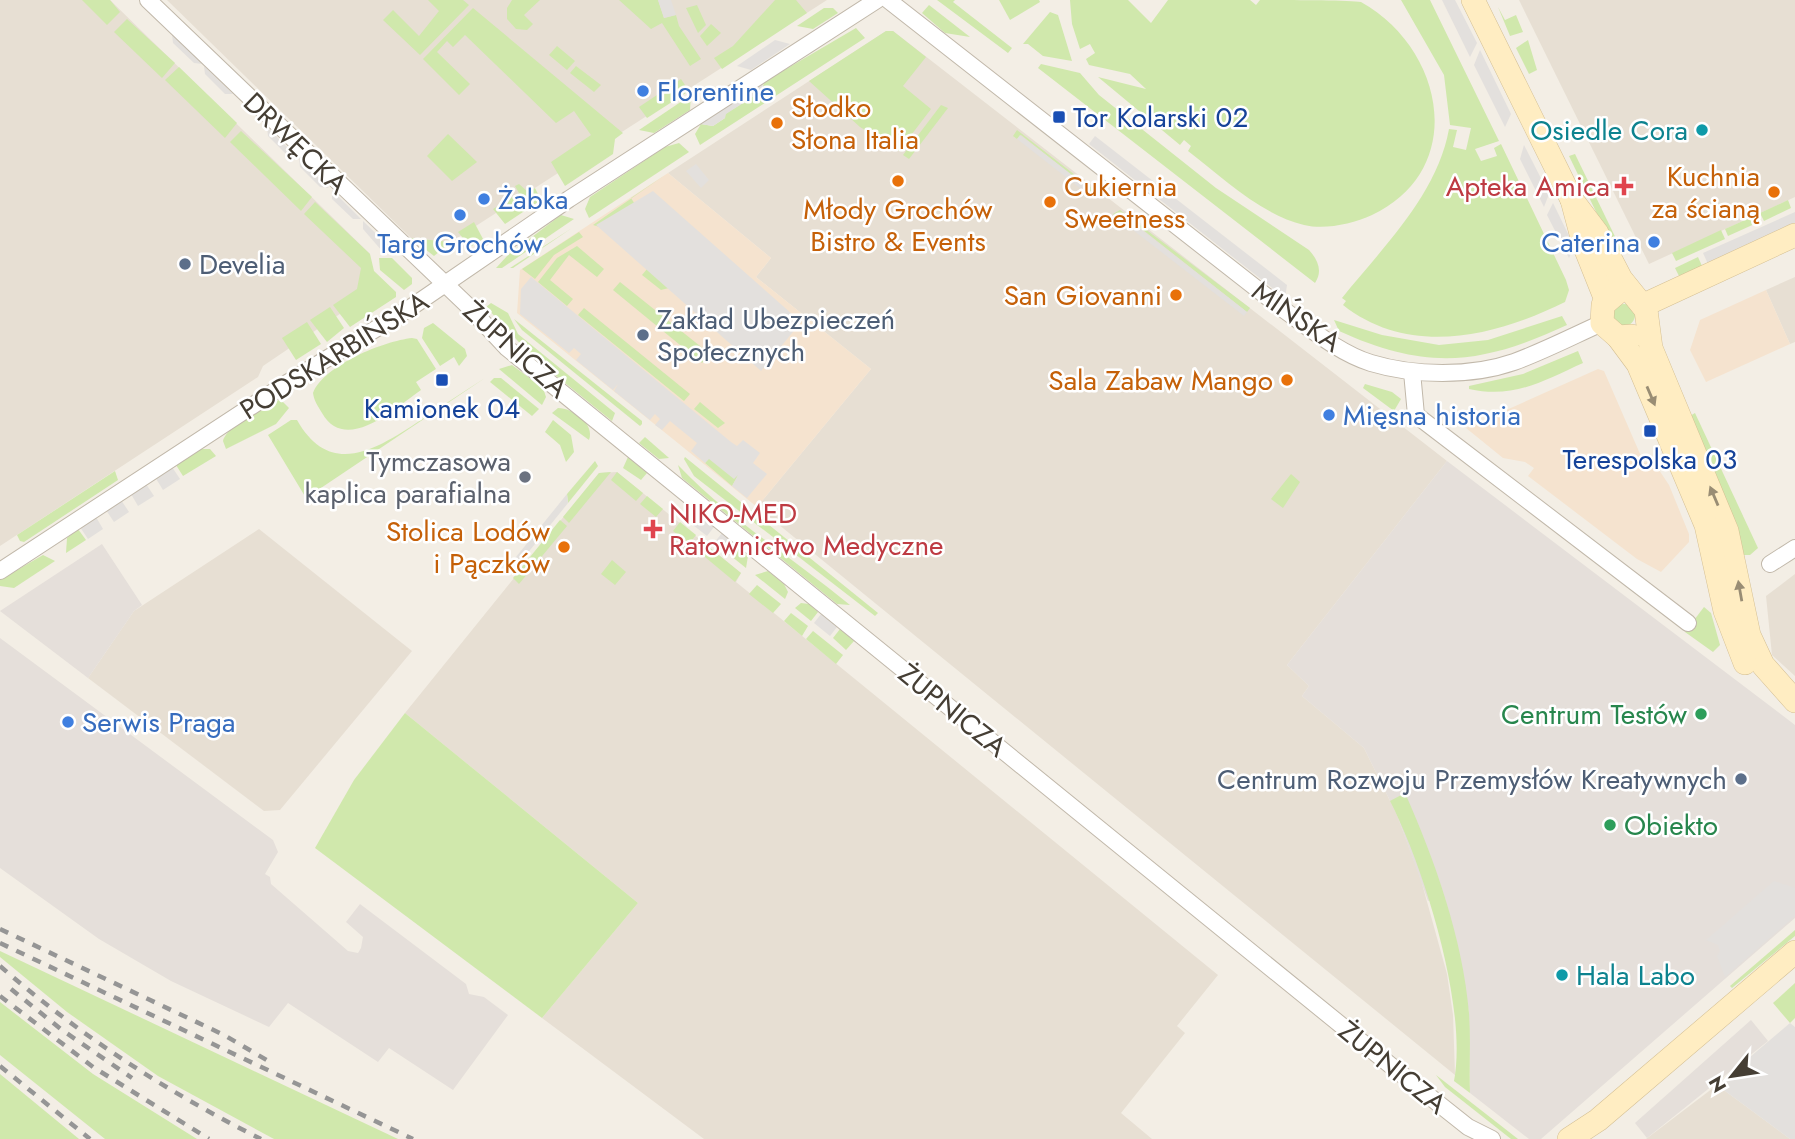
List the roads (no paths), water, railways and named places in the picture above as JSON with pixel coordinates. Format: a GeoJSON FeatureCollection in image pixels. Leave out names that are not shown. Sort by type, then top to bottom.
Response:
{"type":"FeatureCollection","features":[{"type":"Feature","properties":{"kind":"street","name":"DRWĘCKA"},"geometry":{"type":"LineString","coordinates":[[148,0],[445,285]]}},
{"type":"Feature","properties":{"kind":"street","name":"PODSKARBIŃSKA"},"geometry":{"type":"LineString","coordinates":[[0,570],[293,379],[445,285],[569,199],[877,0]]}},
{"type":"Feature","properties":{"kind":"street","name":"MIŃSKA"},"geometry":{"type":"LineString","coordinates":[[888,0],[1292,316],[1328,341],[1369,363],[1412,372],[1458,371],[1512,363],[1610,330]]}},
{"type":"Feature","properties":{"kind":"street"},"geometry":{"type":"LineString","coordinates":[[1473,0],[1572,200],[1641,306],[1650,348],[1721,515],[1735,561],[1749,635],[1763,665],[1791,698]]}},
{"type":"Feature","properties":{"kind":"street"},"geometry":{"type":"LineString","coordinates":[[1572,200],[1584,245],[1606,300]]}},
{"type":"Feature","properties":{"kind":"street"},"geometry":{"type":"LineString","coordinates":[[1610,330],[1632,336],[1641,306],[1795,235]]}},
{"type":"Feature","properties":{"kind":"street","name":"ŻUPNICZA"},"geometry":{"type":"LineString","coordinates":[[445,285],[507,348],[1470,1133],[1492,1139]]}},
{"type":"Feature","properties":{"kind":"street"},"geometry":{"type":"LineString","coordinates":[[1641,306],[1619,292],[1606,300],[1601,311],[1610,330],[1637,364],[1706,526],[1726,611],[1745,663],[1760,682],[1774,692],[1791,698]]}},
{"type":"Feature","properties":{"kind":"street"},"geometry":{"type":"LineString","coordinates":[[1412,372],[1416,415],[1688,623]]}},
{"type":"Feature","properties":{"kind":"street"},"geometry":{"type":"LineString","coordinates":[[1770,564],[1795,548]]}},
{"type":"Feature","properties":{"kind":"street"},"geometry":{"type":"LineString","coordinates":[[1569,1139],[1593,1130],[1795,952]]}},
{"type":"Feature","properties":{"kind":"railway"},"geometry":{"type":"LineString","coordinates":[[0,929],[224,1035],[270,1062]]}},
{"type":"Feature","properties":{"kind":"railway"},"geometry":{"type":"LineString","coordinates":[[0,943],[413,1139]]}},
{"type":"Feature","properties":{"kind":"railway"},"geometry":{"type":"LineString","coordinates":[[0,966],[61,1016],[125,1061],[192,1102],[261,1139]]}},
{"type":"Feature","properties":{"kind":"railway"},"geometry":{"type":"LineString","coordinates":[[11,989],[62,1030],[132,1078]]}},
{"type":"Feature","properties":{"kind":"railway"},"geometry":{"type":"LineString","coordinates":[[0,996],[93,1067],[209,1139]]}},
{"type":"Feature","properties":{"kind":"railway"},"geometry":{"type":"LineString","coordinates":[[0,1066],[90,1139]]}},
{"type":"Feature","properties":{"kind":"place","name":"Florentine"},"geometry":{"type":"Point","coordinates":[643,91]}},
{"type":"Feature","properties":{"kind":"place","name":"Tor Kolarski 02"},"geometry":{"type":"Point","coordinates":[1059,117]}},
{"type":"Feature","properties":{"kind":"place","name":"Słodko Słona Italia"},"geometry":{"type":"Point","coordinates":[777,123]}},
{"type":"Feature","properties":{"kind":"place","name":"Osiedle Cora"},"geometry":{"type":"Point","coordinates":[1702,130]}},
{"type":"Feature","properties":{"kind":"place","name":"Młody Grochów Bistro & Events"},"geometry":{"type":"Point","coordinates":[898,181]}},
{"type":"Feature","properties":{"kind":"place","name":"Apteka Amica"},"geometry":{"type":"Point","coordinates":[1624,186]}},
{"type":"Feature","properties":{"kind":"place","name":"Kuchnia za ścianą"},"geometry":{"type":"Point","coordinates":[1774,192]}},
{"type":"Feature","properties":{"kind":"place","name":"Żabka"},"geometry":{"type":"Point","coordinates":[484,199]}},
{"type":"Feature","properties":{"kind":"place","name":"Cukiernia Sweetness"},"geometry":{"type":"Point","coordinates":[1050,202]}},
{"type":"Feature","properties":{"kind":"place","name":"Targ Grochów"},"geometry":{"type":"Point","coordinates":[460,215]}},
{"type":"Feature","properties":{"kind":"place","name":"Caterina"},"geometry":{"type":"Point","coordinates":[1654,242]}},
{"type":"Feature","properties":{"kind":"place","name":"Develia"},"geometry":{"type":"Point","coordinates":[185,264]}},
{"type":"Feature","properties":{"kind":"place","name":"San Giovanni"},"geometry":{"type":"Point","coordinates":[1176,295]}},
{"type":"Feature","properties":{"kind":"place","name":"Zakład Ubezpieczeń Społecznych"},"geometry":{"type":"Point","coordinates":[643,335]}},
{"type":"Feature","properties":{"kind":"place","name":"Kamionek 04"},"geometry":{"type":"Point","coordinates":[442,380]}},
{"type":"Feature","properties":{"kind":"place","name":"Sala Zabaw Mango"},"geometry":{"type":"Point","coordinates":[1287,380]}},
{"type":"Feature","properties":{"kind":"place","name":"Mięsna historia"},"geometry":{"type":"Point","coordinates":[1329,415]}},
{"type":"Feature","properties":{"kind":"place","name":"Terespolska 03"},"geometry":{"type":"Point","coordinates":[1650,431]}},
{"type":"Feature","properties":{"kind":"place","name":"Tymczasowa kaplica parafialna"},"geometry":{"type":"Point","coordinates":[525,477]}},
{"type":"Feature","properties":{"kind":"place","name":"NIKO-MED Ratownictwo Medyczne"},"geometry":{"type":"Point","coordinates":[653,529]}},
{"type":"Feature","properties":{"kind":"place","name":"Stolica Lodów i Pączków"},"geometry":{"type":"Point","coordinates":[564,547]}},
{"type":"Feature","properties":{"kind":"place","name":"Centrum Testów"},"geometry":{"type":"Point","coordinates":[1701,714]}},
{"type":"Feature","properties":{"kind":"place","name":"Serwis Praga"},"geometry":{"type":"Point","coordinates":[68,722]}},
{"type":"Feature","properties":{"kind":"place","name":"Centrum Rozwoju Przemysłów Kreatywnych"},"geometry":{"type":"Point","coordinates":[1741,779]}},
{"type":"Feature","properties":{"kind":"place","name":"Obiekto"},"geometry":{"type":"Point","coordinates":[1610,825]}},
{"type":"Feature","properties":{"kind":"place","name":"Hala Labo"},"geometry":{"type":"Point","coordinates":[1562,975]}}]}
